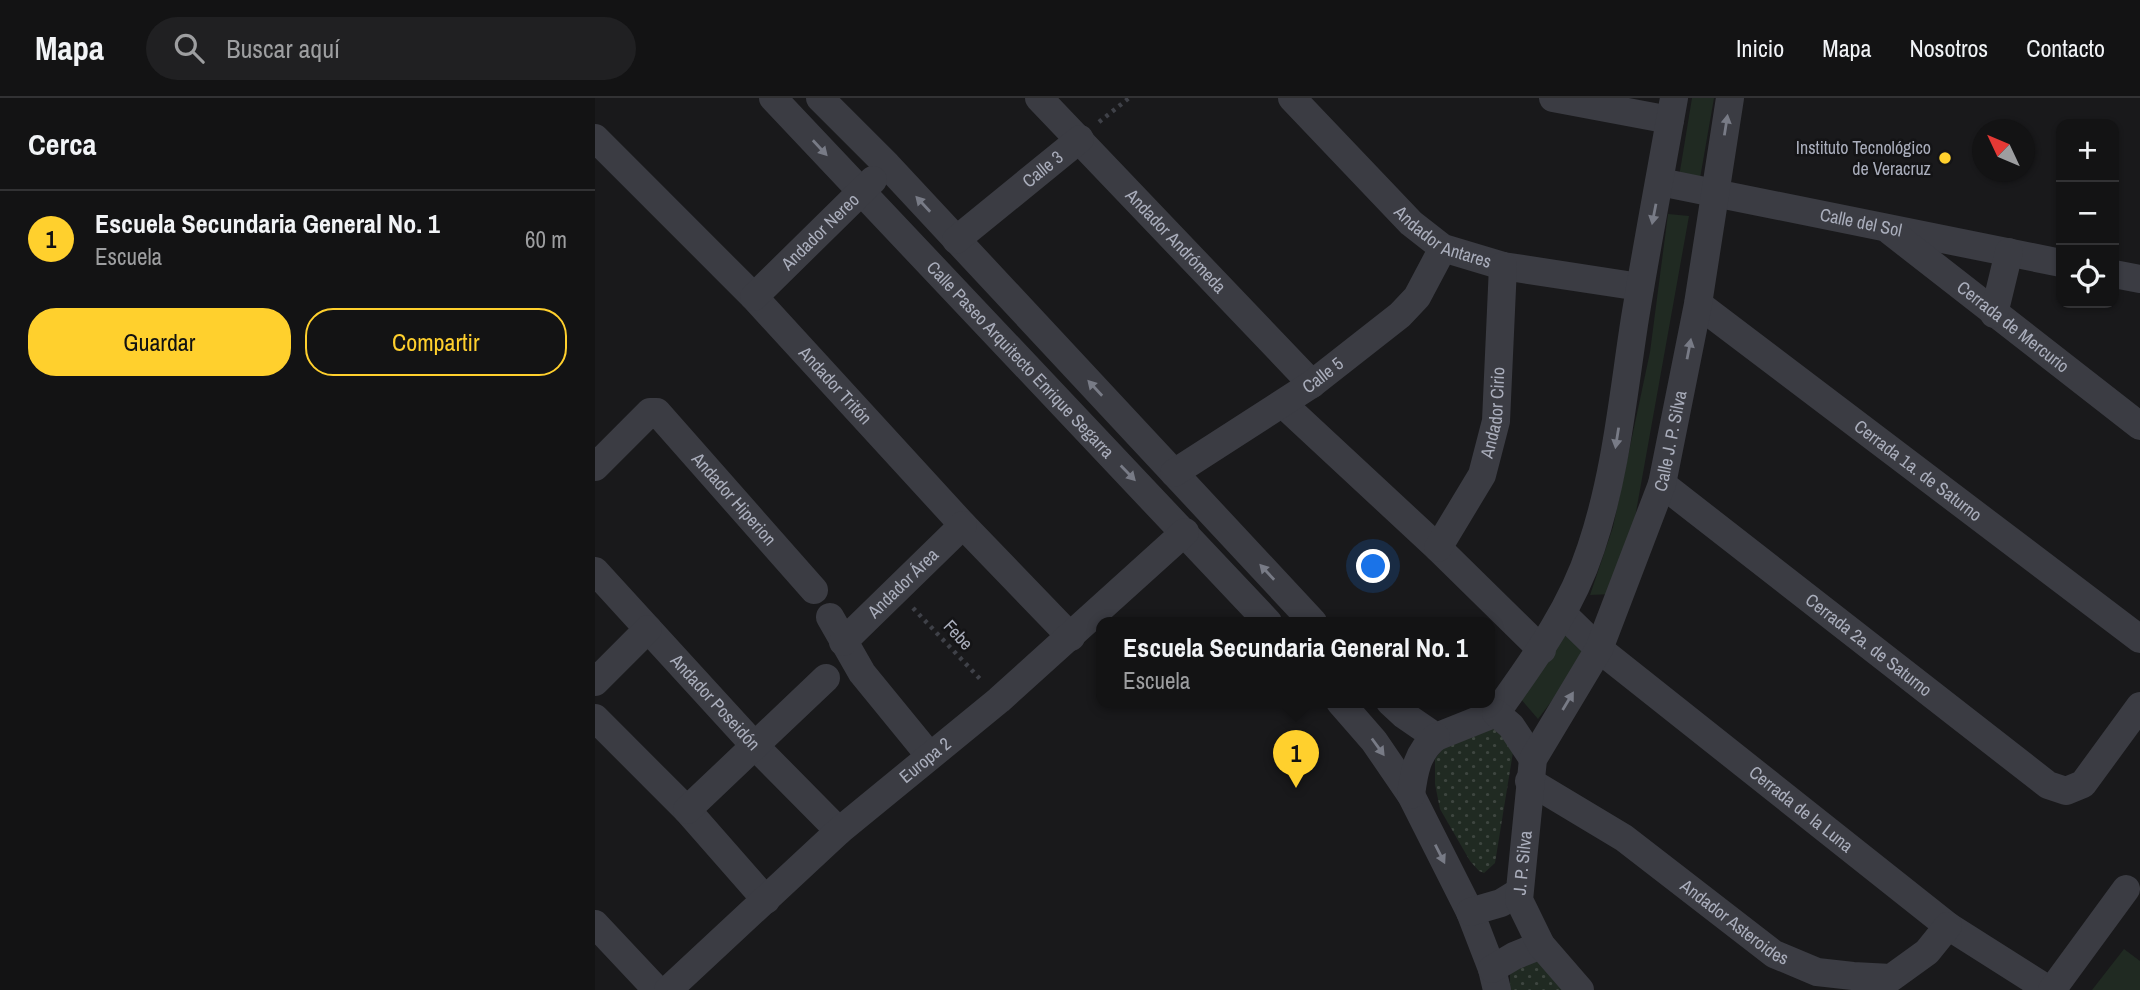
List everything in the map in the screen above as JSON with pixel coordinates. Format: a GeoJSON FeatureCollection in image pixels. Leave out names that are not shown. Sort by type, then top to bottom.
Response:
{"type":"FeatureCollection","features":[{"type":"Feature","properties":{"kind":"street","name":"Calle Paseo Arquitecto Enrique Segarra"},"geometry":{"type":"LineString","coordinates":[[773,98],[1263,617]]}},
{"type":"Feature","properties":{"kind":"street","name":"Calle Paseo Arquitecto Enrique Segarra"},"geometry":{"type":"LineString","coordinates":[[820,98],[887,165],[1309,617]]}},
{"type":"Feature","properties":{"kind":"street","name":"Andador Andrómeda"},"geometry":{"type":"LineString","coordinates":[[1039,98],[1312,384]]}},
{"type":"Feature","properties":{"kind":"street","name":"Andador Antares"},"geometry":{"type":"LineString","coordinates":[[1293,98],[1411,223],[1443,248],[1503,267],[1640,287]]}},
{"type":"Feature","properties":{"kind":"street"},"geometry":{"type":"LineString","coordinates":[[1411,795],[1415,767],[1425,746],[1436,737],[1496,713],[1542,650],[1563,614],[1591,549],[1612,468],[1640,287],[1672,109],[1553,98]]}},
{"type":"Feature","properties":{"kind":"street","name":"Calle J. P. Silva"},"geometry":{"type":"LineString","coordinates":[[1531,770],[1599,649],[1662,484],[1698,304],[1730,98]]}},
{"type":"Feature","properties":{"kind":"street","name":"Andador Tritón"},"geometry":{"type":"LineString","coordinates":[[595,138],[754,297],[963,525],[1071,637]]}},
{"type":"Feature","properties":{"kind":"street","name":"Calle 3"},"geometry":{"type":"LineString","coordinates":[[956,240],[1080,139]]}},
{"type":"Feature","properties":{"kind":"street","name":"Andador Nereo"},"geometry":{"type":"LineString","coordinates":[[754,297],[887,165]]}},
{"type":"Feature","properties":{"kind":"street","name":"Calle del Sol"},"geometry":{"type":"LineString","coordinates":[[1660,182],[2056,262]]}},
{"type":"Feature","properties":{"kind":"street","name":"Cerrada de Mercurio"},"geometry":{"type":"LineString","coordinates":[[1885,227],[2140,426]]}},
{"type":"Feature","properties":{"kind":"street","name":"Calle 5"},"geometry":{"type":"LineString","coordinates":[[1174,473],[1312,384],[1400,315],[1417,297],[1443,248]]}},
{"type":"Feature","properties":{"kind":"street"},"geometry":{"type":"LineString","coordinates":[[1994,314],[2009,252]]}},
{"type":"Feature","properties":{"kind":"street","name":"Andador Cirio"},"geometry":{"type":"LineString","coordinates":[[1438,548],[1482,475],[1496,421],[1503,267]]}},
{"type":"Feature","properties":{"kind":"street"},"geometry":{"type":"LineString","coordinates":[[2119,275],[2140,279]]}},
{"type":"Feature","properties":{"kind":"street","name":"Cerrada 1a. de Saturno"},"geometry":{"type":"LineString","coordinates":[[1698,304],[2140,639]]}},
{"type":"Feature","properties":{"kind":"street"},"geometry":{"type":"LineString","coordinates":[[1283,404],[1438,548],[1542,650]]}},
{"type":"Feature","properties":{"kind":"street","name":"Andador Hiperion"},"geometry":{"type":"LineString","coordinates":[[595,467],[650,412],[657,412],[814,590]]}},
{"type":"Feature","properties":{"kind":"street","name":"Cerrada 2a. de Saturno"},"geometry":{"type":"LineString","coordinates":[[1662,484],[2049,785],[2066,791],[2083,784],[2140,706]]}},
{"type":"Feature","properties":{"kind":"street","name":"Andador Área"},"geometry":{"type":"LineString","coordinates":[[843,642],[963,525]]}},
{"type":"Feature","properties":{"kind":"street","name":"Europa 2"},"geometry":{"type":"LineString","coordinates":[[668,990],[839,831],[999,700],[1185,532]]}},
{"type":"Feature","properties":{"kind":"street","name":"Andador Poseidón"},"geometry":{"type":"LineString","coordinates":[[595,571],[755,746],[839,831]]}},
{"type":"Feature","properties":{"kind":"street","name":"Cerrada de la Luna"},"geometry":{"type":"LineString","coordinates":[[1563,614],[1599,649],[1948,926],[2050,990]]}},
{"type":"Feature","properties":{"kind":"street"},"geometry":{"type":"LineString","coordinates":[[830,617],[862,673],[929,755]]}},
{"type":"Feature","properties":{"kind":"street"},"geometry":{"type":"LineString","coordinates":[[595,682],[648,629]]}},
{"type":"Feature","properties":{"kind":"street"},"geometry":{"type":"LineString","coordinates":[[687,810],[826,678]]}},
{"type":"Feature","properties":{"kind":"street"},"geometry":{"type":"LineString","coordinates":[[1345,708],[1374,741],[1411,795],[1470,912],[1495,979],[1514,956],[1541,945]]}},
{"type":"Feature","properties":{"kind":"street"},"geometry":{"type":"LineString","coordinates":[[1396,708],[1436,737]]}},
{"type":"Feature","properties":{"kind":"street"},"geometry":{"type":"LineString","coordinates":[[1496,713],[1511,726],[1531,770]]}},
{"type":"Feature","properties":{"kind":"street"},"geometry":{"type":"LineString","coordinates":[[595,718],[687,810],[766,900]]}},
{"type":"Feature","properties":{"kind":"street","name":"J. P. Silva"},"geometry":{"type":"LineString","coordinates":[[1531,770],[1520,900],[1541,945],[1580,990]]}},
{"type":"Feature","properties":{"kind":"street","name":"Andador Asteroides"},"geometry":{"type":"LineString","coordinates":[[1531,770],[1774,954],[1817,972],[1891,978],[1927,952],[1948,926]]}},
{"type":"Feature","properties":{"kind":"street"},"geometry":{"type":"LineString","coordinates":[[2050,990],[2126,889]]}},
{"type":"Feature","properties":{"kind":"street"},"geometry":{"type":"LineString","coordinates":[[1470,912],[1495,905],[1519,892]]}},
{"type":"Feature","properties":{"kind":"street"},"geometry":{"type":"LineString","coordinates":[[595,924],[657,990]]}},
{"type":"Feature","properties":{"kind":"path","name":"Calle 3"},"geometry":{"type":"LineString","coordinates":[[1080,139],[1129,98]]}},
{"type":"Feature","properties":{"kind":"path","name":"Febe"},"geometry":{"type":"LineString","coordinates":[[896,589],[999,700]]}},
{"type":"Feature","properties":{"kind":"shaded area"},"geometry":{"type":"Polygon","coordinates":[[[1692,98],[1714,98],[1699,184],[1679,177],[1692,98]]]}},
{"type":"Feature","properties":{"kind":"shaded area"},"geometry":{"type":"Polygon","coordinates":[[[1668,214],[1689,216],[1631,540],[1612,594],[1590,595],[1613,527],[1650,352],[1668,214]]]}},
{"type":"Feature","properties":{"kind":"shaded area"},"geometry":{"type":"Polygon","coordinates":[[[1569,624],[1592,648],[1538,719],[1520,698],[1569,624]]]}},
{"type":"Feature","properties":{"kind":"shaded area"},"geometry":{"type":"Polygon","coordinates":[[[1484,725],[1504,729],[1514,746],[1495,863],[1484,873],[1470,861],[1440,809],[1435,784],[1435,759],[1453,735],[1484,725]]]}},
{"type":"Feature","properties":{"kind":"shaded area"},"geometry":{"type":"Polygon","coordinates":[[[2124,949],[2140,961],[2140,990],[2092,990],[2124,949]]]}},
{"type":"Feature","properties":{"kind":"shaded area"},"geometry":{"type":"Polygon","coordinates":[[[1534,955],[1569,990],[1510,990],[1510,973],[1534,955]]]}},
{"type":"Feature","properties":{"kind":"place","name":"Instituto Tecnológico de Veracruz"},"geometry":{"type":"Point","coordinates":[1945,158]}},
{"type":"Feature","properties":{"kind":"place","name":"Escuela Secundaria General No. 1"},"geometry":{"type":"Point","coordinates":[1296,788]}}]}
